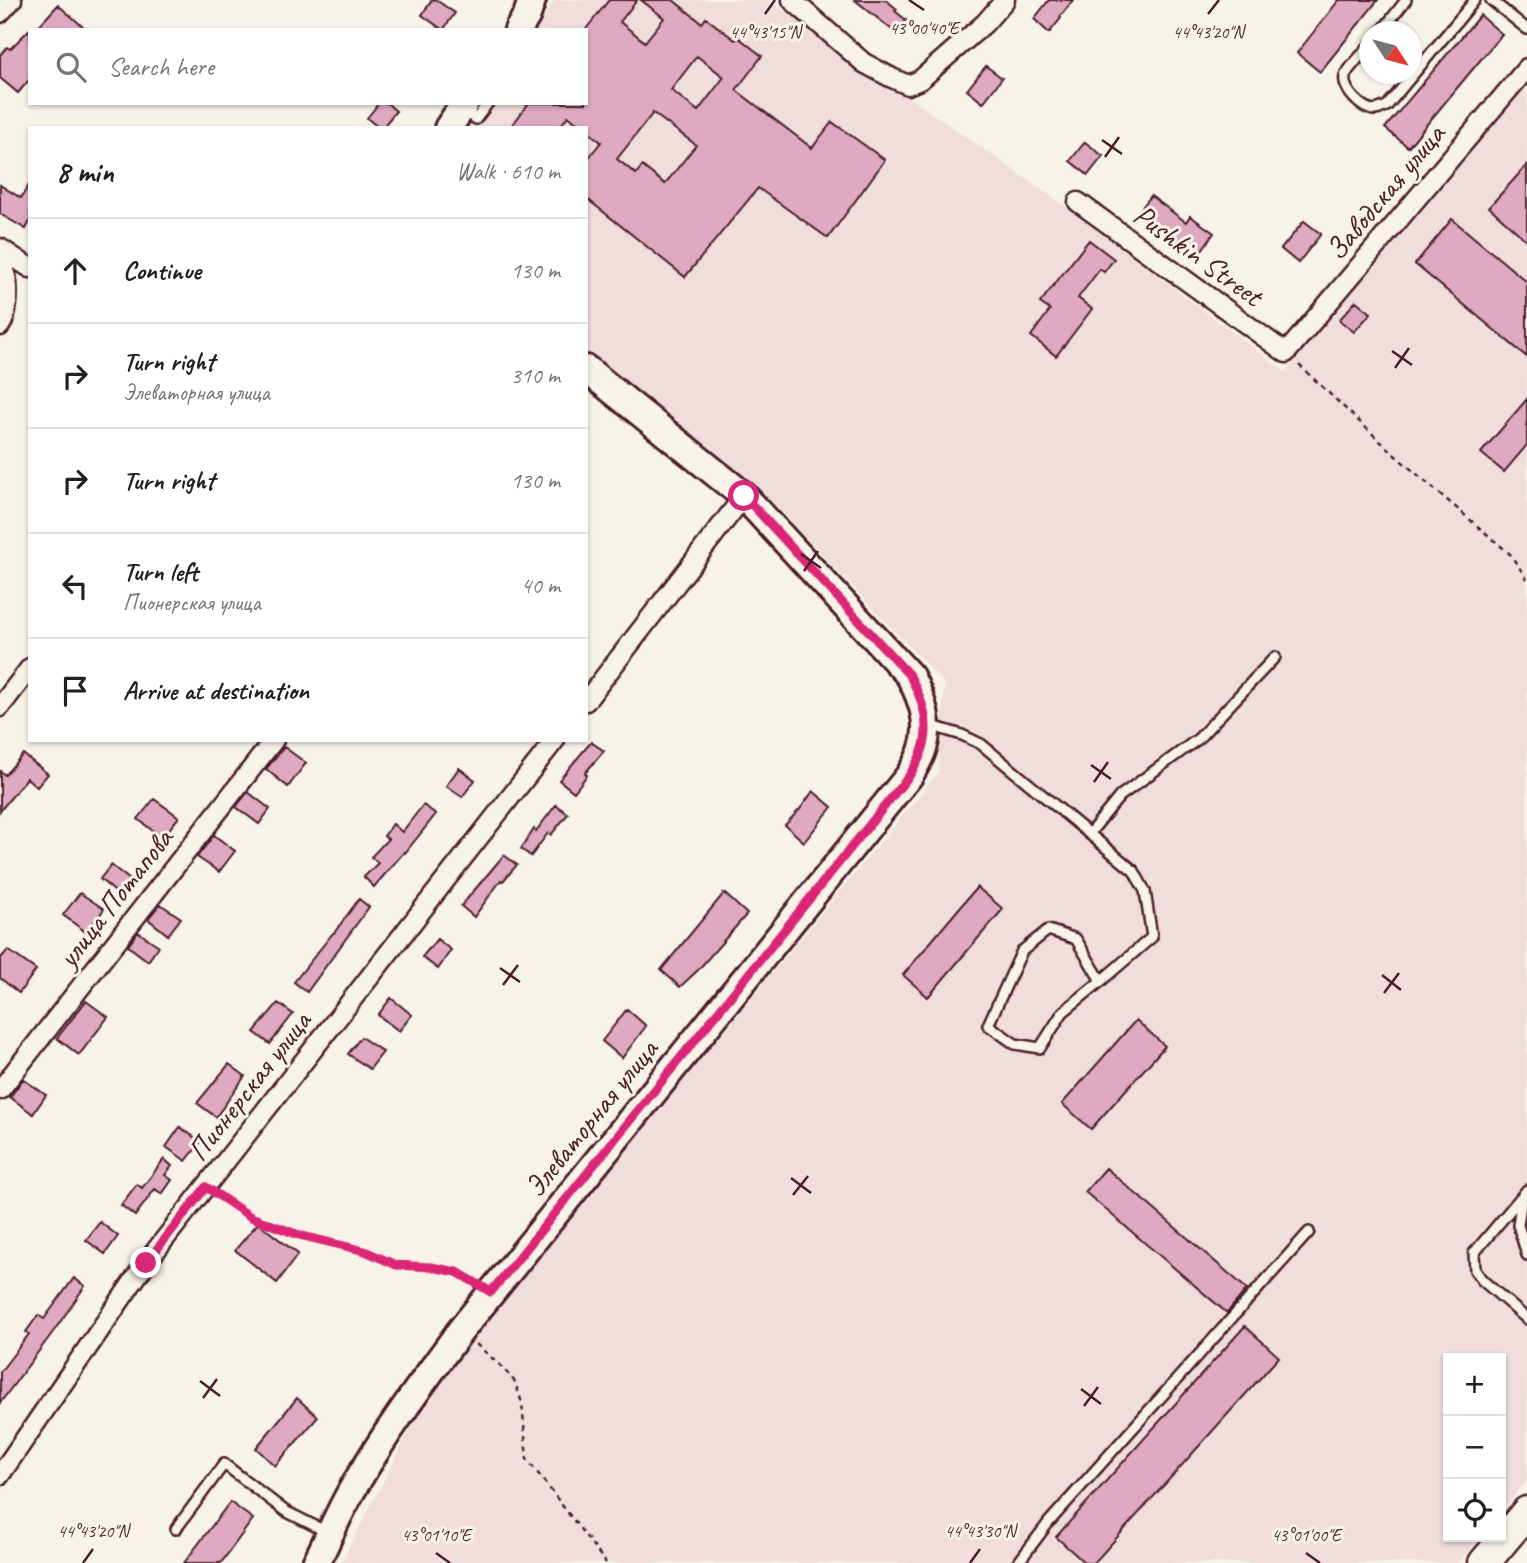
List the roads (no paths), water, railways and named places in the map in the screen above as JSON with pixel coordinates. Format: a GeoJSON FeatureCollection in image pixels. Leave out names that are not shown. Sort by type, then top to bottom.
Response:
{"type":"FeatureCollection","features":[{"type":"Feature","properties":{"kind":"main road"},"geometry":{"type":"LineString","coordinates":[[519,28],[532,0]]}},
{"type":"Feature","properties":{"kind":"main road"},"geometry":{"type":"LineString","coordinates":[[588,371],[744,496],[910,676],[921,696],[927,724]]}},
{"type":"Feature","properties":{"kind":"main road","name":"Элеваторная улица"},"geometry":{"type":"LineString","coordinates":[[316,1563],[350,1493],[373,1456],[461,1330],[909,776],[923,750],[927,724]]}},
{"type":"Feature","properties":{"kind":"main road"},"geometry":{"type":"LineString","coordinates":[[1484,1563],[1527,1512]]}},
{"type":"Feature","properties":{"kind":"street"},"geometry":{"type":"LineString","coordinates":[[0,13],[12,0]]}},
{"type":"Feature","properties":{"kind":"street"},"geometry":{"type":"LineString","coordinates":[[792,0],[864,63],[908,85],[920,80],[985,23],[1005,0]]}},
{"type":"Feature","properties":{"kind":"street","name":"Заводская улица"},"geometry":{"type":"LineString","coordinates":[[1286,353],[1527,68]]}},
{"type":"Feature","properties":{"kind":"street","name":"Pushkin Street"},"geometry":{"type":"LineString","coordinates":[[1078,202],[1286,353]]}},
{"type":"Feature","properties":{"kind":"street"},"geometry":{"type":"LineString","coordinates":[[0,248],[28,267]]}},
{"type":"Feature","properties":{"kind":"street"},"geometry":{"type":"LineString","coordinates":[[0,259],[5,267],[7,293],[4,321],[0,326]]}},
{"type":"Feature","properties":{"kind":"street"},"geometry":{"type":"LineString","coordinates":[[588,698],[744,496]]}},
{"type":"Feature","properties":{"kind":"street"},"geometry":{"type":"LineString","coordinates":[[0,707],[28,671]]}},
{"type":"Feature","properties":{"kind":"street","name":"улица Потапова"},"geometry":{"type":"LineString","coordinates":[[0,1090],[272,742]]}},
{"type":"Feature","properties":{"kind":"street","name":"Пионерская улица"},"geometry":{"type":"LineString","coordinates":[[0,1475],[146,1263],[553,742]]}},
{"type":"Feature","properties":{"kind":"lane"},"geometry":{"type":"LineString","coordinates":[[1390,21],[1406,0]]}},
{"type":"Feature","properties":{"kind":"lane"},"geometry":{"type":"LineString","coordinates":[[1422,64],[1475,0]]}},
{"type":"Feature","properties":{"kind":"lane"},"geometry":{"type":"LineString","coordinates":[[1491,0],[1527,29]]}},
{"type":"Feature","properties":{"kind":"lane"},"geometry":{"type":"LineString","coordinates":[[1359,59],[1345,75],[1345,86],[1350,94],[1366,107],[1375,110],[1387,106],[1405,84]]}},
{"type":"Feature","properties":{"kind":"lane"},"geometry":{"type":"LineString","coordinates":[[458,113],[476,119],[486,105]]}},
{"type":"Feature","properties":{"kind":"lane"},"geometry":{"type":"LineString","coordinates":[[1089,834],[1120,796],[1198,739],[1275,657]]}},
{"type":"Feature","properties":{"kind":"lane"},"geometry":{"type":"LineString","coordinates":[[927,724],[981,744],[1134,872],[1145,891],[1152,937],[1101,981],[1063,1012],[1040,1048],[1015,1044],[988,1025],[1023,951],[1048,930],[1076,939],[1101,981]]}},
{"type":"Feature","properties":{"kind":"lane"},"geometry":{"type":"LineString","coordinates":[[1525,1193],[1518,1226],[1527,1255]]}},
{"type":"Feature","properties":{"kind":"lane"},"geometry":{"type":"LineString","coordinates":[[1525,1193],[1474,1253],[1475,1270],[1482,1280],[1527,1319]]}},
{"type":"Feature","properties":{"kind":"lane"},"geometry":{"type":"LineString","coordinates":[[1018,1563],[1049,1522],[1309,1233]]}},
{"type":"Feature","properties":{"kind":"lane"},"geometry":{"type":"LineString","coordinates":[[176,1528],[224,1464],[285,1511],[330,1533]]}}]}
